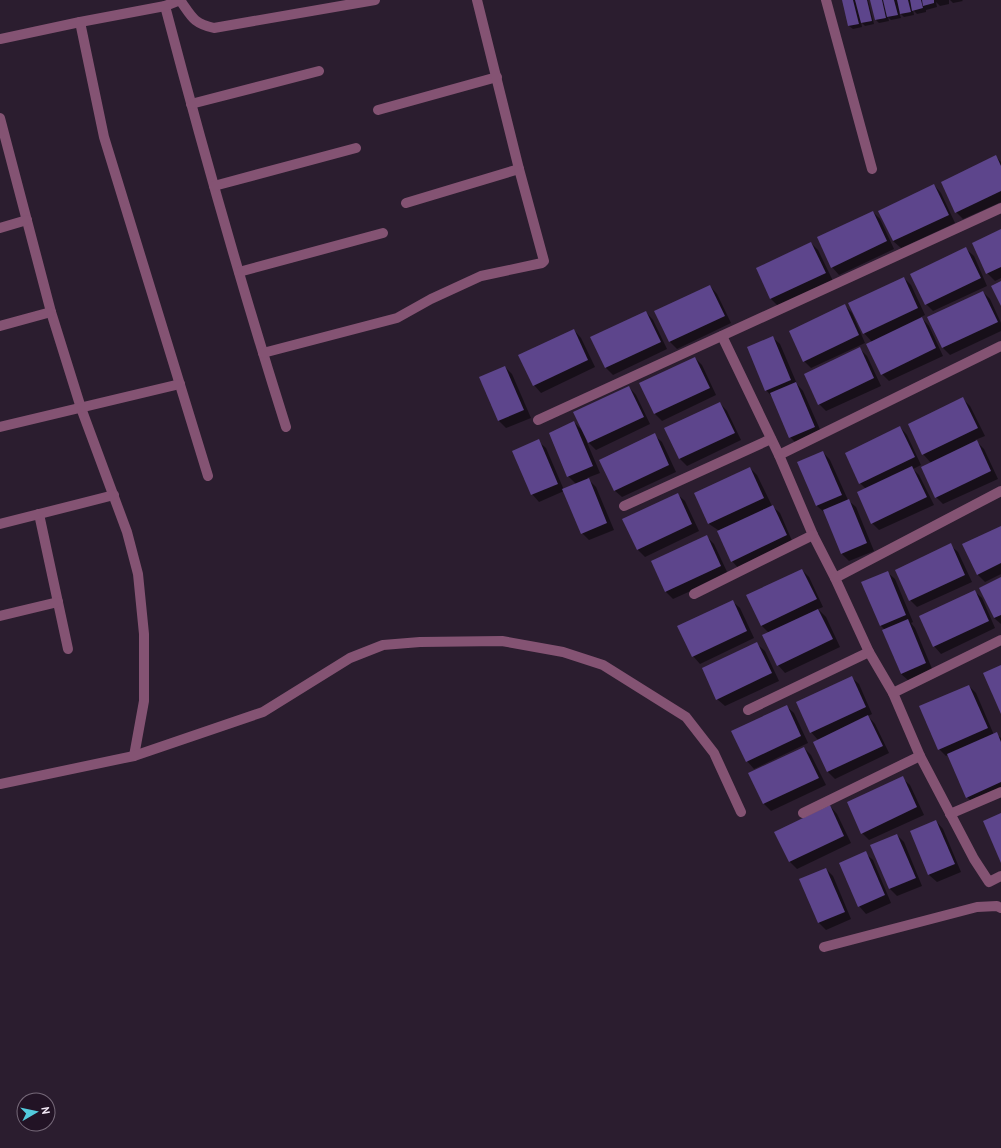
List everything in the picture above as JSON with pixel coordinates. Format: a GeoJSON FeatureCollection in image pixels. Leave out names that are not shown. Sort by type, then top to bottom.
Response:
{"type":"FeatureCollection","features":[{"type":"Feature","properties":{"kind":"street"},"geometry":{"type":"LineString","coordinates":[[0,39],[166,6],[180,0],[194,20],[202,25],[214,28],[376,0]]}},
{"type":"Feature","properties":{"kind":"street"},"geometry":{"type":"LineString","coordinates":[[263,353],[397,318],[431,299],[481,276],[542,263],[544,261],[519,169],[477,0]]}},
{"type":"Feature","properties":{"kind":"street"},"geometry":{"type":"LineString","coordinates":[[826,0],[872,169]]}},
{"type":"Feature","properties":{"kind":"street"},"geometry":{"type":"LineString","coordinates":[[166,6],[214,186],[286,427]]}},
{"type":"Feature","properties":{"kind":"street"},"geometry":{"type":"LineString","coordinates":[[80,22],[104,136],[208,476]]}},
{"type":"Feature","properties":{"kind":"street"},"geometry":{"type":"LineString","coordinates":[[191,104],[319,70]]}},
{"type":"Feature","properties":{"kind":"street"},"geometry":{"type":"LineString","coordinates":[[378,110],[497,77]]}},
{"type":"Feature","properties":{"kind":"street"},"geometry":{"type":"LineString","coordinates":[[0,118],[51,312],[81,408],[127,532],[138,574],[144,634],[144,701],[134,756]]}},
{"type":"Feature","properties":{"kind":"street"},"geometry":{"type":"LineString","coordinates":[[214,186],[356,148]]}},
{"type":"Feature","properties":{"kind":"street"},"geometry":{"type":"LineString","coordinates":[[406,203],[519,169]]}},
{"type":"Feature","properties":{"kind":"street"},"geometry":{"type":"LineString","coordinates":[[538,420],[1001,208]]}},
{"type":"Feature","properties":{"kind":"street"},"geometry":{"type":"LineString","coordinates":[[0,228],[27,220]]}},
{"type":"Feature","properties":{"kind":"street"},"geometry":{"type":"LineString","coordinates":[[239,272],[383,233]]}},
{"type":"Feature","properties":{"kind":"street"},"geometry":{"type":"LineString","coordinates":[[0,326],[51,312]]}},
{"type":"Feature","properties":{"kind":"street"},"geometry":{"type":"LineString","coordinates":[[722,336],[779,455],[813,535],[835,578],[869,652],[893,693],[920,756],[974,859],[989,882],[1001,876]]}},
{"type":"Feature","properties":{"kind":"street"},"geometry":{"type":"LineString","coordinates":[[779,455],[1001,346]]}},
{"type":"Feature","properties":{"kind":"street"},"geometry":{"type":"LineString","coordinates":[[0,427],[180,384]]}},
{"type":"Feature","properties":{"kind":"street"},"geometry":{"type":"LineString","coordinates":[[624,506],[771,439]]}},
{"type":"Feature","properties":{"kind":"street"},"geometry":{"type":"LineString","coordinates":[[835,578],[1001,491]]}},
{"type":"Feature","properties":{"kind":"street"},"geometry":{"type":"LineString","coordinates":[[0,524],[114,495]]}},
{"type":"Feature","properties":{"kind":"street"},"geometry":{"type":"LineString","coordinates":[[39,514],[68,648]]}},
{"type":"Feature","properties":{"kind":"street"},"geometry":{"type":"LineString","coordinates":[[694,594],[813,535]]}},
{"type":"Feature","properties":{"kind":"street"},"geometry":{"type":"LineString","coordinates":[[0,616],[58,602]]}},
{"type":"Feature","properties":{"kind":"street"},"geometry":{"type":"LineString","coordinates":[[893,693],[1001,640]]}},
{"type":"Feature","properties":{"kind":"street"},"geometry":{"type":"LineString","coordinates":[[0,784],[134,756],[263,712],[350,658],[383,645],[420,642],[502,641],[564,652],[603,665],[686,717],[714,753],[741,812]]}},
{"type":"Feature","properties":{"kind":"street"},"geometry":{"type":"LineString","coordinates":[[748,710],[869,652]]}},
{"type":"Feature","properties":{"kind":"street"},"geometry":{"type":"LineString","coordinates":[[803,814],[920,756]]}},
{"type":"Feature","properties":{"kind":"street"},"geometry":{"type":"LineString","coordinates":[[950,814],[1001,792]]}},
{"type":"Feature","properties":{"kind":"street"},"geometry":{"type":"LineString","coordinates":[[824,947],[977,907],[997,906],[1001,908]]}},
{"type":"Feature","properties":{"kind":"building"},"geometry":{"type":"Polygon","coordinates":[[[842,0],[853,0],[859,24],[848,26],[842,0]]]}},
{"type":"Feature","properties":{"kind":"building"},"geometry":{"type":"Polygon","coordinates":[[[855,0],[867,0],[872,21],[861,23],[855,0]]]}},
{"type":"Feature","properties":{"kind":"building"},"geometry":{"type":"Polygon","coordinates":[[[870,0],[882,0],[886,18],[875,20],[870,0]]]}},
{"type":"Feature","properties":{"kind":"building"},"geometry":{"type":"Polygon","coordinates":[[[883,0],[894,0],[898,15],[887,17],[883,0]]]}},
{"type":"Feature","properties":{"kind":"building"},"geometry":{"type":"Polygon","coordinates":[[[897,0],[908,0],[911,12],[900,14],[897,0]]]}},
{"type":"Feature","properties":{"kind":"building"},"geometry":{"type":"Polygon","coordinates":[[[910,0],[921,0],[923,8],[912,11],[910,0]]]}},
{"type":"Feature","properties":{"kind":"building"},"geometry":{"type":"Polygon","coordinates":[[[922,0],[934,0],[934,3],[923,6],[922,0]]]}},
{"type":"Feature","properties":{"kind":"building"},"geometry":{"type":"Polygon","coordinates":[[[996,155],[1001,166],[1001,191],[955,213],[941,182],[996,155]]]}},
{"type":"Feature","properties":{"kind":"building"},"geometry":{"type":"Polygon","coordinates":[[[934,184],[949,215],[893,241],[878,211],[934,184]]]}},
{"type":"Feature","properties":{"kind":"building"},"geometry":{"type":"Polygon","coordinates":[[[873,211],[887,241],[831,268],[817,237],[873,211]]]}},
{"type":"Feature","properties":{"kind":"building"},"geometry":{"type":"Polygon","coordinates":[[[1001,229],[1001,267],[986,274],[972,243],[1001,229]]]}},
{"type":"Feature","properties":{"kind":"building"},"geometry":{"type":"Polygon","coordinates":[[[811,242],[826,273],[770,299],[756,268],[811,242]]]}},
{"type":"Feature","properties":{"kind":"building"},"geometry":{"type":"Polygon","coordinates":[[[966,247],[981,278],[925,305],[910,274],[966,247]]]}},
{"type":"Feature","properties":{"kind":"building"},"geometry":{"type":"Polygon","coordinates":[[[904,277],[918,308],[863,334],[848,303],[904,277]]]}},
{"type":"Feature","properties":{"kind":"building"},"geometry":{"type":"Polygon","coordinates":[[[1001,281],[1001,306],[991,286],[1001,281]]]}},
{"type":"Feature","properties":{"kind":"building"},"geometry":{"type":"Polygon","coordinates":[[[710,285],[725,316],[669,342],[654,311],[710,285]]]}},
{"type":"Feature","properties":{"kind":"building"},"geometry":{"type":"Polygon","coordinates":[[[983,291],[998,322],[942,348],[927,317],[983,291]]]}},
{"type":"Feature","properties":{"kind":"building"},"geometry":{"type":"Polygon","coordinates":[[[845,304],[859,335],[803,362],[789,331],[845,304]]]}},
{"type":"Feature","properties":{"kind":"building"},"geometry":{"type":"Polygon","coordinates":[[[646,311],[661,342],[605,368],[590,337],[646,311]]]}},
{"type":"Feature","properties":{"kind":"building"},"geometry":{"type":"Polygon","coordinates":[[[922,317],[936,348],[881,375],[866,344],[922,317]]]}},
{"type":"Feature","properties":{"kind":"building"},"geometry":{"type":"Polygon","coordinates":[[[574,329],[588,360],[533,386],[518,355],[574,329]]]}},
{"type":"Feature","properties":{"kind":"building"},"geometry":{"type":"Polygon","coordinates":[[[773,336],[791,380],[765,391],[747,347],[773,336]]]}},
{"type":"Feature","properties":{"kind":"building"},"geometry":{"type":"Polygon","coordinates":[[[860,347],[874,378],[818,405],[804,374],[860,347]]]}},
{"type":"Feature","properties":{"kind":"building"},"geometry":{"type":"Polygon","coordinates":[[[695,357],[710,388],[654,414],[639,383],[695,357]]]}},
{"type":"Feature","properties":{"kind":"building"},"geometry":{"type":"Polygon","coordinates":[[[505,366],[524,410],[498,421],[479,377],[505,366]]]}},
{"type":"Feature","properties":{"kind":"building"},"geometry":{"type":"Polygon","coordinates":[[[796,382],[815,427],[789,438],[770,393],[796,382]]]}},
{"type":"Feature","properties":{"kind":"building"},"geometry":{"type":"Polygon","coordinates":[[[629,386],[644,417],[588,443],[573,412],[629,386]]]}},
{"type":"Feature","properties":{"kind":"building"},"geometry":{"type":"Polygon","coordinates":[[[963,397],[978,428],[922,455],[908,424],[963,397]]]}},
{"type":"Feature","properties":{"kind":"building"},"geometry":{"type":"Polygon","coordinates":[[[720,402],[735,433],[679,459],[664,428],[720,402]]]}},
{"type":"Feature","properties":{"kind":"building"},"geometry":{"type":"Polygon","coordinates":[[[574,421],[593,466],[567,477],[549,433],[574,421]]]}},
{"type":"Feature","properties":{"kind":"building"},"geometry":{"type":"Polygon","coordinates":[[[900,426],[915,457],[859,484],[845,453],[900,426]]]}},
{"type":"Feature","properties":{"kind":"building"},"geometry":{"type":"Polygon","coordinates":[[[655,433],[669,465],[614,491],[599,460],[655,433]]]}},
{"type":"Feature","properties":{"kind":"building"},"geometry":{"type":"Polygon","coordinates":[[[539,439],[558,484],[531,495],[512,451],[539,439]]]}},
{"type":"Feature","properties":{"kind":"building"},"geometry":{"type":"Polygon","coordinates":[[[977,440],[991,471],[935,498],[921,467],[977,440]]]}},
{"type":"Feature","properties":{"kind":"building"},"geometry":{"type":"Polygon","coordinates":[[[823,451],[842,495],[816,506],[797,462],[823,451]]]}},
{"type":"Feature","properties":{"kind":"building"},"geometry":{"type":"Polygon","coordinates":[[[912,466],[927,497],[871,524],[857,492],[912,466]]]}},
{"type":"Feature","properties":{"kind":"building"},"geometry":{"type":"Polygon","coordinates":[[[750,467],[764,498],[708,524],[694,493],[750,467]]]}},
{"type":"Feature","properties":{"kind":"building"},"geometry":{"type":"Polygon","coordinates":[[[589,478],[607,523],[581,534],[562,489],[589,478]]]}},
{"type":"Feature","properties":{"kind":"building"},"geometry":{"type":"Polygon","coordinates":[[[678,493],[692,524],[637,550],[622,519],[678,493]]]}},
{"type":"Feature","properties":{"kind":"building"},"geometry":{"type":"Polygon","coordinates":[[[849,499],[867,543],[841,554],[823,510],[849,499]]]}},
{"type":"Feature","properties":{"kind":"building"},"geometry":{"type":"Polygon","coordinates":[[[773,505],[787,535],[731,562],[717,531],[773,505]]]}},
{"type":"Feature","properties":{"kind":"building"},"geometry":{"type":"Polygon","coordinates":[[[1001,526],[1001,563],[977,575],[962,544],[1001,526]]]}},
{"type":"Feature","properties":{"kind":"building"},"geometry":{"type":"Polygon","coordinates":[[[707,535],[721,566],[665,592],[651,561],[707,535]]]}},
{"type":"Feature","properties":{"kind":"building"},"geometry":{"type":"Polygon","coordinates":[[[951,543],[965,575],[909,601],[895,570],[951,543]]]}},
{"type":"Feature","properties":{"kind":"building"},"geometry":{"type":"Polygon","coordinates":[[[802,569],[817,599],[761,626],[746,595],[802,569]]]}},
{"type":"Feature","properties":{"kind":"building"},"geometry":{"type":"Polygon","coordinates":[[[888,571],[906,615],[880,626],[861,582],[888,571]]]}},
{"type":"Feature","properties":{"kind":"building"},"geometry":{"type":"Polygon","coordinates":[[[1001,577],[1001,615],[994,618],[979,588],[1001,577]]]}},
{"type":"Feature","properties":{"kind":"building"},"geometry":{"type":"Polygon","coordinates":[[[975,590],[989,621],[933,647],[919,616],[975,590]]]}},
{"type":"Feature","properties":{"kind":"building"},"geometry":{"type":"Polygon","coordinates":[[[733,600],[747,631],[692,657],[677,626],[733,600]]]}},
{"type":"Feature","properties":{"kind":"building"},"geometry":{"type":"Polygon","coordinates":[[[818,609],[833,639],[777,666],[762,635],[818,609]]]}},
{"type":"Feature","properties":{"kind":"building"},"geometry":{"type":"Polygon","coordinates":[[[908,619],[926,663],[901,674],[882,630],[908,619]]]}},
{"type":"Feature","properties":{"kind":"building"},"geometry":{"type":"Polygon","coordinates":[[[757,642],[772,673],[716,700],[702,668],[757,642]]]}},
{"type":"Feature","properties":{"kind":"building"},"geometry":{"type":"Polygon","coordinates":[[[1001,665],[1001,714],[983,673],[1001,665]]]}},
{"type":"Feature","properties":{"kind":"building"},"geometry":{"type":"Polygon","coordinates":[[[852,676],[866,707],[810,733],[796,702],[852,676]]]}},
{"type":"Feature","properties":{"kind":"building"},"geometry":{"type":"Polygon","coordinates":[[[969,685],[988,728],[938,750],[919,706],[969,685]]]}},
{"type":"Feature","properties":{"kind":"building"},"geometry":{"type":"Polygon","coordinates":[[[787,705],[801,736],[746,762],[731,731],[787,705]]]}},
{"type":"Feature","properties":{"kind":"building"},"geometry":{"type":"Polygon","coordinates":[[[868,715],[883,746],[827,772],[813,742],[868,715]]]}},
{"type":"Feature","properties":{"kind":"building"},"geometry":{"type":"Polygon","coordinates":[[[997,732],[1001,742],[1001,782],[966,798],[947,754],[997,732]]]}},
{"type":"Feature","properties":{"kind":"building"},"geometry":{"type":"Polygon","coordinates":[[[804,747],[819,778],[763,804],[748,773],[804,747]]]}},
{"type":"Feature","properties":{"kind":"building"},"geometry":{"type":"Polygon","coordinates":[[[903,776],[917,807],[861,834],[847,802],[903,776]]]}},
{"type":"Feature","properties":{"kind":"building"},"geometry":{"type":"Polygon","coordinates":[[[830,805],[844,836],[789,862],[774,832],[830,805]]]}},
{"type":"Feature","properties":{"kind":"building"},"geometry":{"type":"Polygon","coordinates":[[[1001,813],[1001,863],[983,821],[1001,813]]]}},
{"type":"Feature","properties":{"kind":"building"},"geometry":{"type":"Polygon","coordinates":[[[936,820],[955,864],[928,875],[910,831],[936,820]]]}},
{"type":"Feature","properties":{"kind":"building"},"geometry":{"type":"Polygon","coordinates":[[[897,834],[916,878],[889,889],[870,845],[897,834]]]}},
{"type":"Feature","properties":{"kind":"building"},"geometry":{"type":"Polygon","coordinates":[[[866,851],[885,895],[858,907],[839,863],[866,851]]]}},
{"type":"Feature","properties":{"kind":"building"},"geometry":{"type":"Polygon","coordinates":[[[826,868],[845,912],[818,923],[799,879],[826,868]]]}}]}
